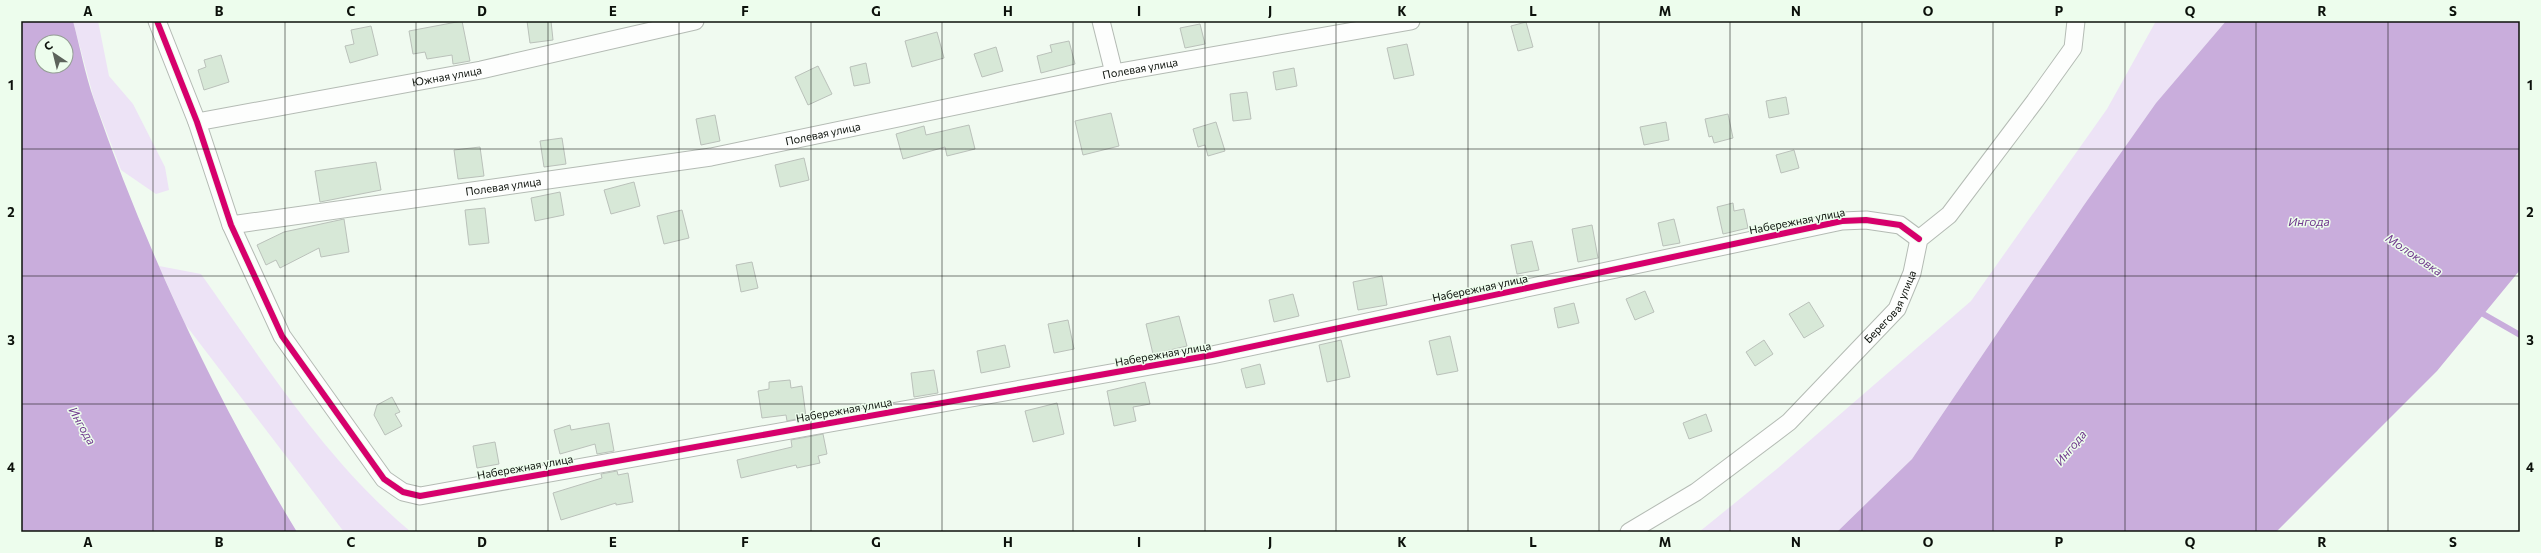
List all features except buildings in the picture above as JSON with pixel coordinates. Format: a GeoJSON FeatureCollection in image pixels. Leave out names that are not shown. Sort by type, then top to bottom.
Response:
{"type":"FeatureCollection","features":[{"type":"Feature","properties":{"kind":"street"},"geometry":{"type":"LineString","coordinates":[[157,21],[197,122],[231,224]]}},
{"type":"Feature","properties":{"kind":"street","name":"Южная улица"},"geometry":{"type":"LineString","coordinates":[[197,122],[481,70],[695,21]]}},
{"type":"Feature","properties":{"kind":"street"},"geometry":{"type":"LineString","coordinates":[[1101,21],[1114,73]]}},
{"type":"Feature","properties":{"kind":"street","name":"Полевая улица"},"geometry":{"type":"LineString","coordinates":[[231,224],[711,157],[1114,73],[1411,21]]}},
{"type":"Feature","properties":{"kind":"street"},"geometry":{"type":"LineString","coordinates":[[1918,239],[1949,215],[2035,101],[2073,48],[2076,21]]}},
{"type":"Feature","properties":{"kind":"street","name":"Набережная улица"},"geometry":{"type":"LineString","coordinates":[[231,224],[282,336],[384,479],[403,492],[420,496],[1212,355],[1842,221],[1866,220],[1900,225],[1918,239]]}},
{"type":"Feature","properties":{"kind":"street","name":"Береговая улица"},"geometry":{"type":"LineString","coordinates":[[1629,532],[1696,492],[1789,422],[1897,309],[1912,273],[1918,239]]}},
{"type":"Feature","properties":{"kind":"shaded area"},"geometry":{"type":"Polygon","coordinates":[[[73,21],[98,21],[109,76],[133,104],[165,167],[169,190],[156,194],[121,170],[94,99],[73,21]]]}},
{"type":"Feature","properties":{"kind":"shaded area"},"geometry":{"type":"Polygon","coordinates":[[[2156,21],[2226,21],[2156,103],[2084,205],[1912,459],[1837,532],[1699,532],[1778,468],[1971,301],[2107,109],[2156,21]]]}},
{"type":"Feature","properties":{"kind":"shaded area"},"geometry":{"type":"Polygon","coordinates":[[[159,266],[201,274],[273,376],[324,442],[351,474],[380,504],[411,532],[344,532],[185,324],[159,266]]]}},
{"type":"Feature","properties":{"kind":"water","name":"Ингода"},"geometry":{"type":"Polygon","coordinates":[[[21,21],[73,21],[94,100],[114,156],[159,267],[210,375],[267,481],[297,532],[21,532],[21,21]]]}},
{"type":"Feature","properties":{"kind":"water","name":"Ингода"},"geometry":{"type":"Polygon","coordinates":[[[2226,21],[2520,21],[2520,270],[2437,371],[2276,532],[1837,532],[1912,459],[2084,205],[2156,103],[2226,21]]]}},
{"type":"Feature","properties":{"kind":"waterway","name":"Молоковка"},"geometry":{"type":"LineString","coordinates":[[2478,311],[2520,335]]}},
{"type":"Feature","properties":{"kind":"cycle path"},"geometry":{"type":"LineString","coordinates":[[157,21],[197,122],[231,225],[282,336],[384,479],[403,492],[420,496],[1212,355],[1842,221],[1866,220],[1900,225],[1919,239]]}}]}
